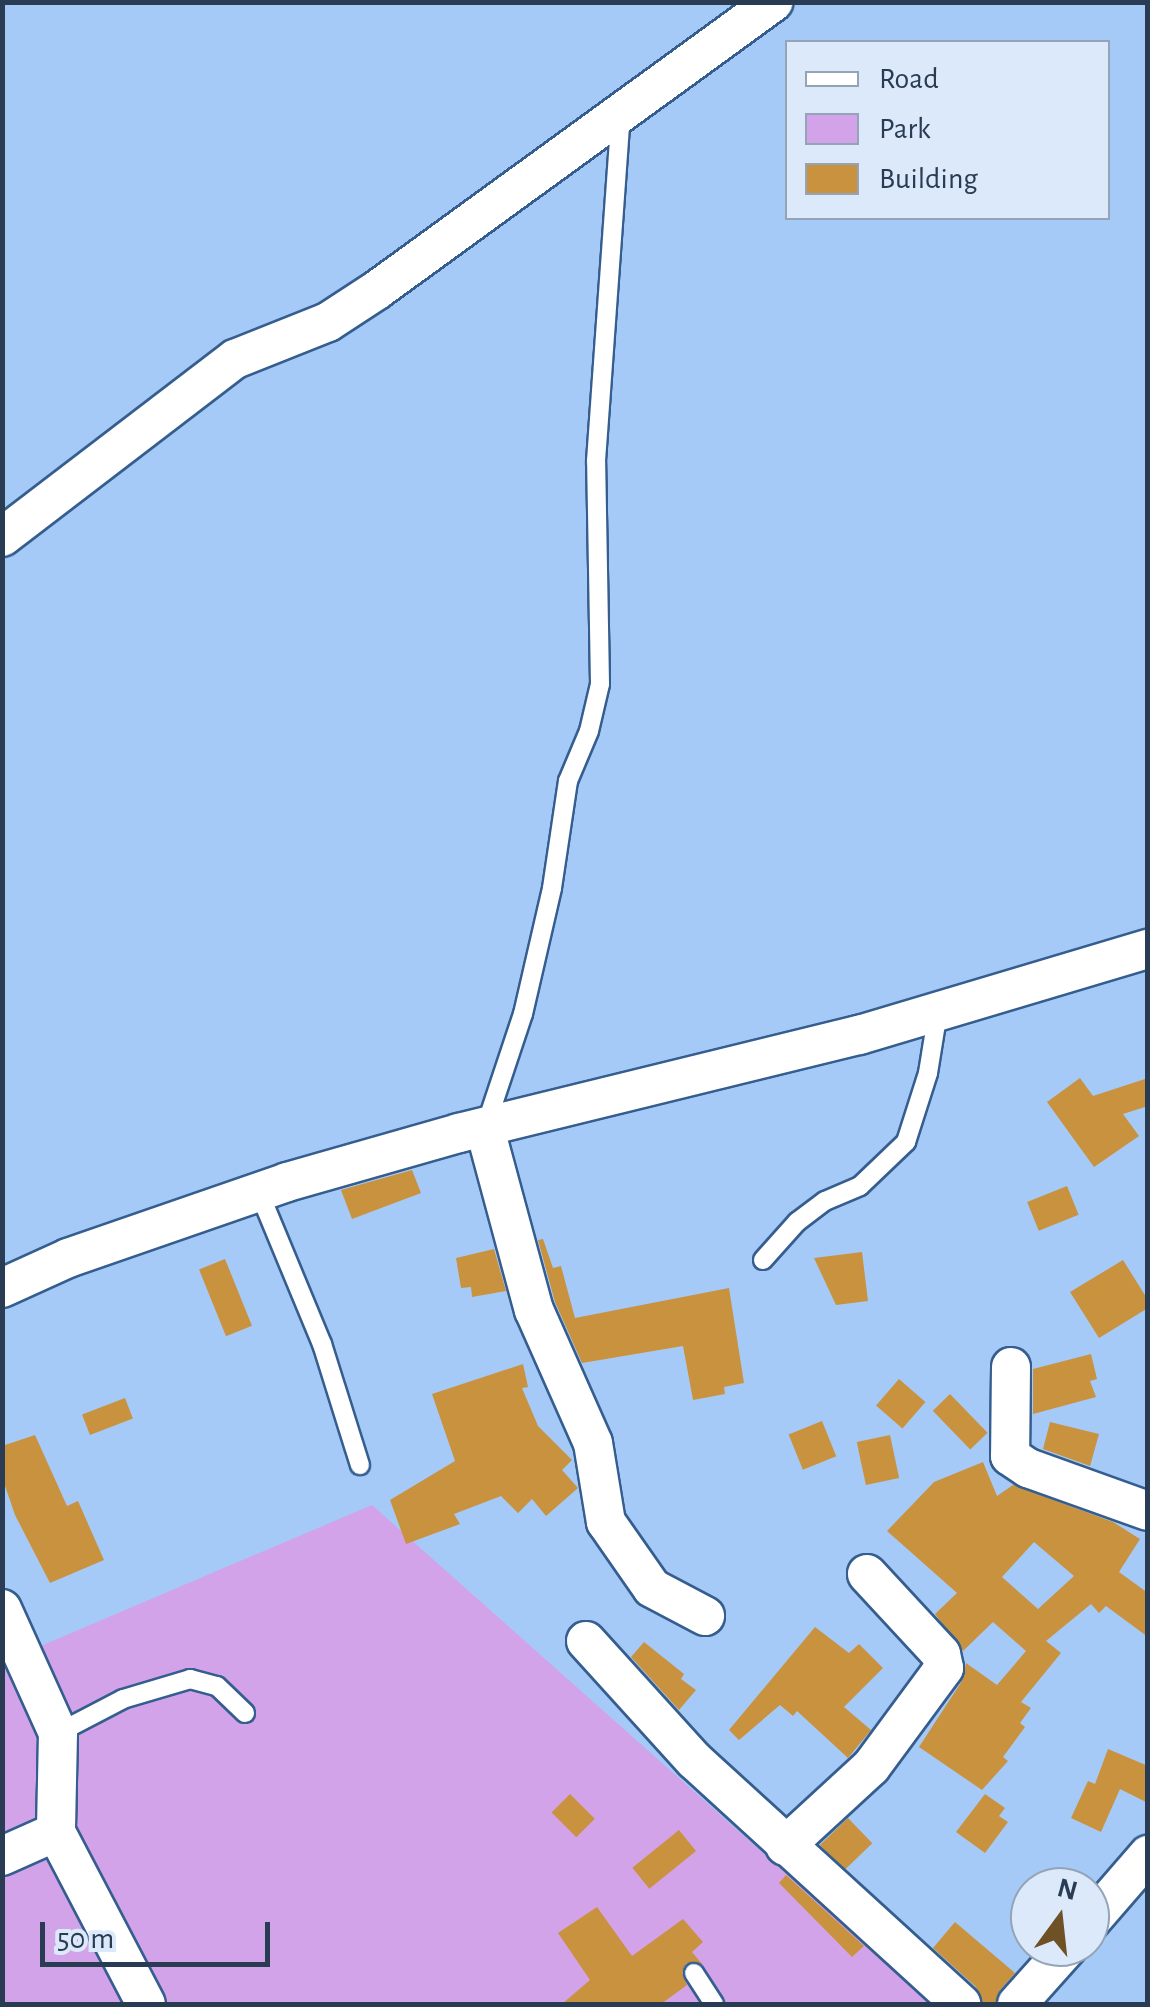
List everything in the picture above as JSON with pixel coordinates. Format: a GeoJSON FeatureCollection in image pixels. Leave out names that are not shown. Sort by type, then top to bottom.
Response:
{"type":"FeatureCollection","features":[{"type":"Feature","properties":{"kind":"street"},"geometry":{"type":"LineString","coordinates":[[2,537],[235,358],[328,322],[773,2]]}},
{"type":"Feature","properties":{"kind":"street"},"geometry":{"type":"LineString","coordinates":[[2,1319],[10,1284],[68,1258],[259,1192],[938,1011],[1148,949]]}},
{"type":"Feature","properties":{"kind":"street"},"geometry":{"type":"LineString","coordinates":[[485,1129],[534,1310],[593,1443],[606,1522],[652,1588],[705,1616]]}},
{"type":"Feature","properties":{"kind":"street"},"geometry":{"type":"LineString","coordinates":[[1011,1368],[1010,1456],[1028,1468],[1148,1511]]}},
{"type":"Feature","properties":{"kind":"street"},"geometry":{"type":"LineString","coordinates":[[785,1846],[871,1767],[944,1668],[941,1654],[867,1574]]}},
{"type":"Feature","properties":{"kind":"street"},"geometry":{"type":"LineString","coordinates":[[2,1610],[58,1733],[56,1832],[146,2004]]}},
{"type":"Feature","properties":{"kind":"street"},"geometry":{"type":"LineString","coordinates":[[586,1641],[694,1760],[961,2004]]}},
{"type":"Feature","properties":{"kind":"street"},"geometry":{"type":"LineString","coordinates":[[2,1856],[56,1832]]}},
{"type":"Feature","properties":{"kind":"street"},"geometry":{"type":"LineString","coordinates":[[1110,1899],[1148,1855]]}},
{"type":"Feature","properties":{"kind":"street"},"geometry":{"type":"LineString","coordinates":[[1018,2004],[1050,1967]]}},
{"type":"Feature","properties":{"kind":"lane"},"geometry":{"type":"LineString","coordinates":[[485,1129],[523,1014],[552,888],[568,781],[589,731],[600,684],[596,461],[621,113]]}},
{"type":"Feature","properties":{"kind":"lane"},"geometry":{"type":"LineString","coordinates":[[763,1260],[796,1222],[825,1201],[860,1186],[906,1142],[928,1073],[938,1011]]}},
{"type":"Feature","properties":{"kind":"lane"},"geometry":{"type":"LineString","coordinates":[[259,1192],[322,1344],[360,1465]]}},
{"type":"Feature","properties":{"kind":"lane"},"geometry":{"type":"LineString","coordinates":[[58,1733],[123,1699],[190,1679],[217,1686],[246,1713]]}},
{"type":"Feature","properties":{"kind":"lane"},"geometry":{"type":"LineString","coordinates":[[694,1973],[714,2004]]}},
{"type":"Feature","properties":{"kind":"green space"},"geometry":{"type":"Polygon","coordinates":[[[372,1505],[933,2004],[3,2004],[3,1662],[372,1505]]]}},
{"type":"Feature","properties":{"kind":"building"},"geometry":{"type":"Polygon","coordinates":[[[1080,1078],[1093,1096],[1148,1078],[1148,1106],[1123,1114],[1139,1136],[1094,1167],[1047,1102],[1080,1078]]]}},
{"type":"Feature","properties":{"kind":"building"},"geometry":{"type":"Polygon","coordinates":[[[412,1170],[421,1193],[352,1219],[341,1190],[412,1170]]]}},
{"type":"Feature","properties":{"kind":"building"},"geometry":{"type":"Polygon","coordinates":[[[1067,1186],[1079,1215],[1039,1231],[1027,1202],[1067,1186]]]}},
{"type":"Feature","properties":{"kind":"building"},"geometry":{"type":"Polygon","coordinates":[[[543,1239],[553,1268],[561,1266],[575,1318],[729,1288],[744,1383],[724,1387],[725,1394],[693,1400],[683,1346],[582,1363],[555,1302],[538,1240],[543,1239]]]}},
{"type":"Feature","properties":{"kind":"building"},"geometry":{"type":"Polygon","coordinates":[[[494,1249],[506,1291],[472,1297],[471,1287],[461,1288],[456,1258],[494,1249]]]}},
{"type":"Feature","properties":{"kind":"building"},"geometry":{"type":"Polygon","coordinates":[[[862,1252],[868,1301],[836,1305],[814,1258],[862,1252]]]}},
{"type":"Feature","properties":{"kind":"building"},"geometry":{"type":"Polygon","coordinates":[[[225,1259],[252,1326],[226,1336],[199,1269],[225,1259]]]}},
{"type":"Feature","properties":{"kind":"building"},"geometry":{"type":"Polygon","coordinates":[[[1123,1260],[1148,1300],[1148,1308],[1099,1338],[1070,1292],[1123,1260]]]}},
{"type":"Feature","properties":{"kind":"building"},"geometry":{"type":"Polygon","coordinates":[[[1091,1354],[1097,1379],[1090,1381],[1096,1397],[1033,1414],[1033,1369],[1091,1354]]]}},
{"type":"Feature","properties":{"kind":"building"},"geometry":{"type":"Polygon","coordinates":[[[523,1364],[528,1387],[522,1388],[538,1426],[572,1460],[562,1470],[578,1488],[546,1516],[532,1499],[518,1513],[501,1496],[454,1514],[460,1524],[406,1544],[390,1500],[455,1461],[432,1394],[523,1364]]]}},
{"type":"Feature","properties":{"kind":"building"},"geometry":{"type":"Polygon","coordinates":[[[899,1379],[925,1402],[902,1428],[876,1405],[899,1379]]]}},
{"type":"Feature","properties":{"kind":"building"},"geometry":{"type":"Polygon","coordinates":[[[950,1394],[988,1433],[970,1450],[933,1411],[950,1394]]]}},
{"type":"Feature","properties":{"kind":"building"},"geometry":{"type":"Polygon","coordinates":[[[125,1398],[133,1419],[90,1435],[82,1414],[125,1398]]]}},
{"type":"Feature","properties":{"kind":"building"},"geometry":{"type":"Polygon","coordinates":[[[822,1421],[836,1456],[803,1470],[789,1434],[822,1421]]]}},
{"type":"Feature","properties":{"kind":"building"},"geometry":{"type":"Polygon","coordinates":[[[1050,1422],[1099,1434],[1090,1466],[1043,1449],[1050,1422]]]}},
{"type":"Feature","properties":{"kind":"building"},"geometry":{"type":"Polygon","coordinates":[[[35,1435],[67,1506],[78,1501],[104,1560],[50,1583],[15,1515],[2,1477],[2,1446],[35,1435]]]}},
{"type":"Feature","properties":{"kind":"building"},"geometry":{"type":"Polygon","coordinates":[[[890,1435],[899,1478],[866,1485],[857,1442],[890,1435]]]}},
{"type":"Feature","properties":{"kind":"building"},"geometry":{"type":"Polygon","coordinates":[[[983,1462],[997,1496],[1013,1485],[1113,1522],[1140,1539],[1119,1572],[1148,1593],[1148,1637],[1106,1606],[1099,1613],[1091,1604],[1046,1641],[1061,1653],[1021,1702],[1031,1708],[1020,1723],[1025,1727],[1003,1757],[1008,1761],[982,1790],[919,1747],[962,1681],[966,1663],[997,1685],[1026,1651],[993,1622],[963,1651],[935,1614],[957,1593],[887,1531],[934,1482],[983,1462]],[[1034,1542],[1002,1577],[1038,1609],[1074,1576],[1034,1542]]]}},
{"type":"Feature","properties":{"kind":"building"},"geometry":{"type":"Polygon","coordinates":[[[815,1627],[849,1653],[859,1644],[883,1668],[844,1707],[871,1730],[848,1758],[797,1711],[793,1716],[780,1705],[739,1740],[729,1730],[815,1627]]]}},
{"type":"Feature","properties":{"kind":"building"},"geometry":{"type":"Polygon","coordinates":[[[644,1642],[684,1674],[681,1679],[696,1690],[679,1710],[631,1657],[644,1642]]]}},
{"type":"Feature","properties":{"kind":"building"},"geometry":{"type":"Polygon","coordinates":[[[1108,1749],[1148,1766],[1148,1803],[1120,1789],[1101,1832],[1071,1818],[1088,1781],[1095,1784],[1108,1749]]]}},
{"type":"Feature","properties":{"kind":"building"},"geometry":{"type":"Polygon","coordinates":[[[570,1794],[595,1819],[576,1837],[552,1812],[570,1794]]]}},
{"type":"Feature","properties":{"kind":"building"},"geometry":{"type":"Polygon","coordinates":[[[985,1794],[1005,1808],[999,1816],[1008,1822],[985,1853],[956,1832],[985,1794]]]}},
{"type":"Feature","properties":{"kind":"building"},"geometry":{"type":"Polygon","coordinates":[[[848,1818],[872,1843],[844,1870],[820,1845],[848,1818]]]}},
{"type":"Feature","properties":{"kind":"building"},"geometry":{"type":"Polygon","coordinates":[[[679,1830],[696,1851],[649,1889],[632,1868],[679,1830]]]}},
{"type":"Feature","properties":{"kind":"building"},"geometry":{"type":"Polygon","coordinates":[[[786,1875],[864,1946],[852,1957],[779,1883],[786,1875]]]}},
{"type":"Feature","properties":{"kind":"building"},"geometry":{"type":"Polygon","coordinates":[[[597,1907],[632,1956],[683,1919],[703,1942],[692,1952],[702,1964],[686,1963],[682,1973],[687,1985],[661,2004],[562,2004],[590,1980],[558,1933],[597,1907]]]}},
{"type":"Feature","properties":{"kind":"building"},"geometry":{"type":"Polygon","coordinates":[[[955,1922],[1015,1973],[1000,1990],[995,2004],[983,2004],[976,1987],[933,1948],[955,1922]]]}}]}
